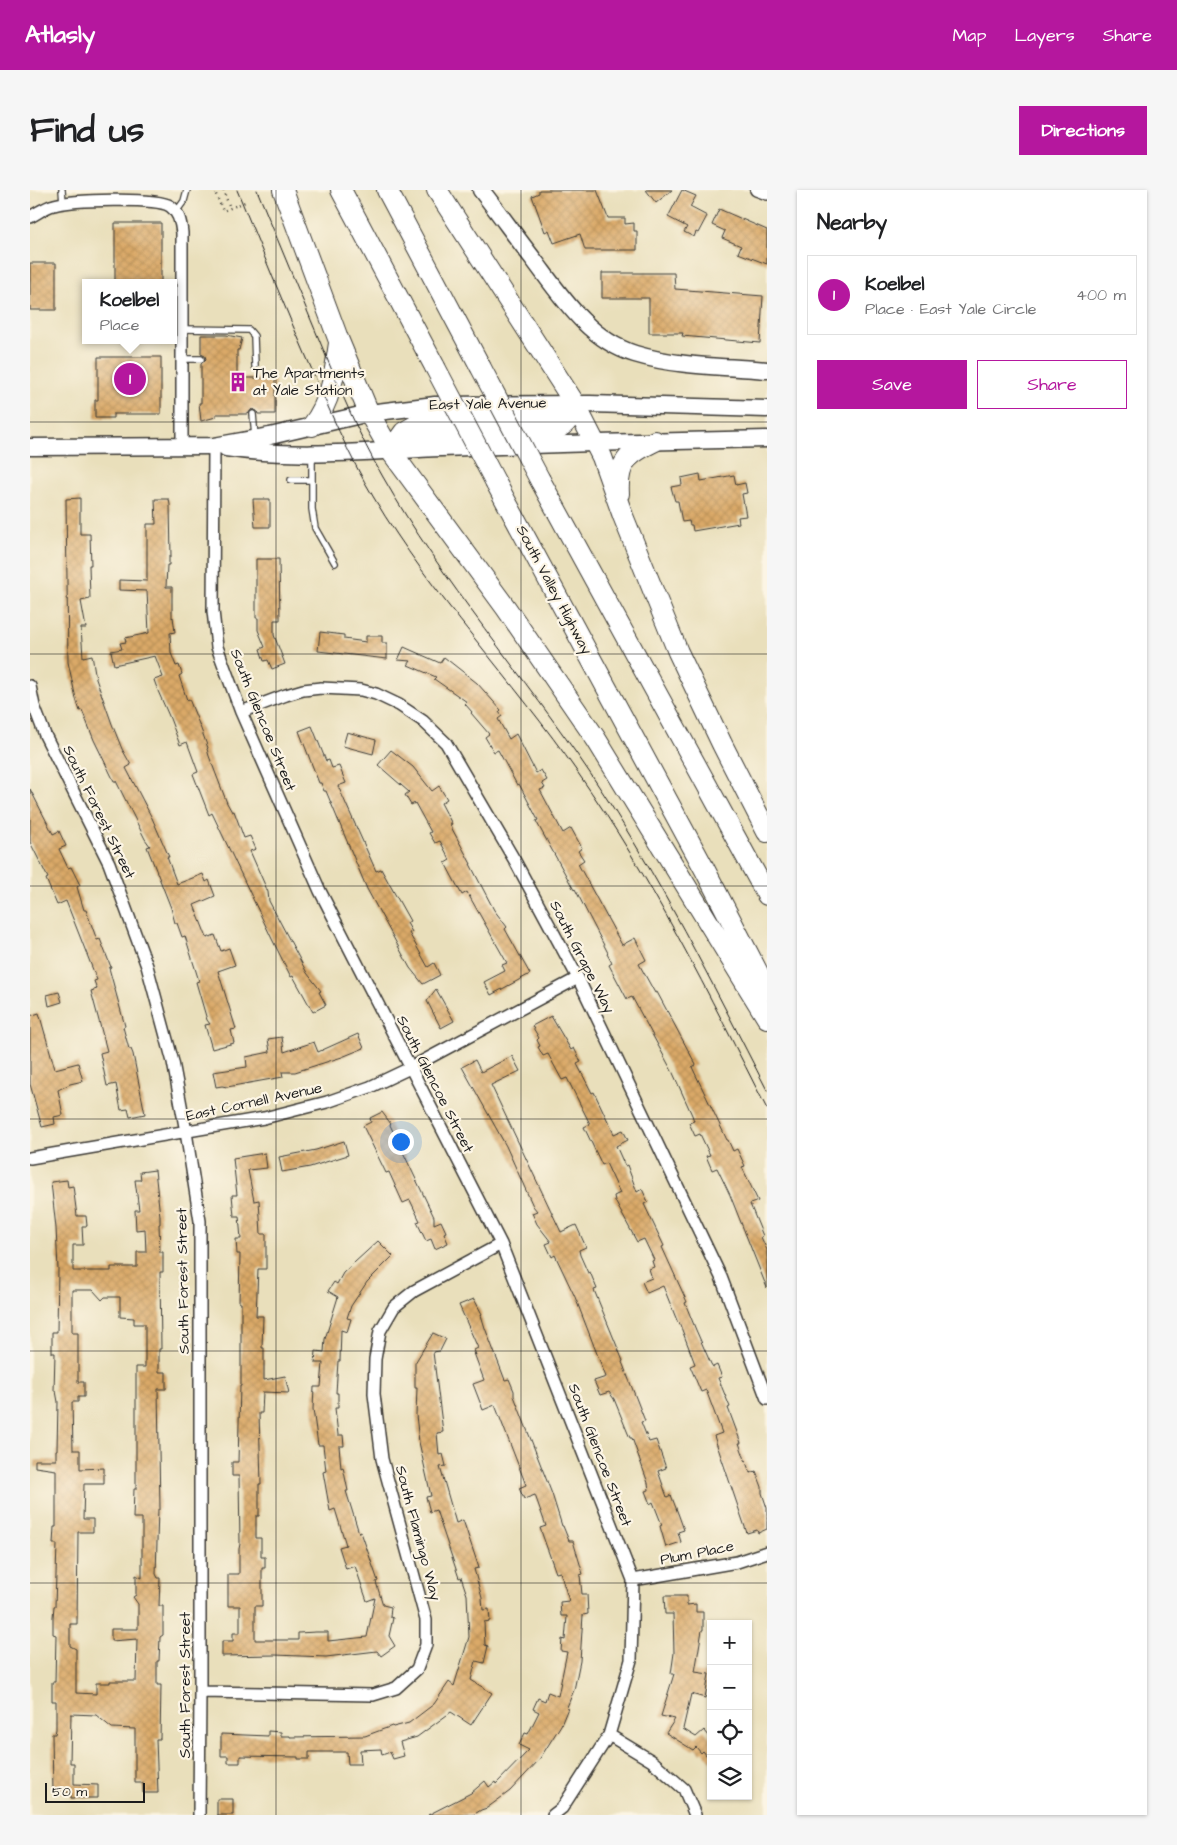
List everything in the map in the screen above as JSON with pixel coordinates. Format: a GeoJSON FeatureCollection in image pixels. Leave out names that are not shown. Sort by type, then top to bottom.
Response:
{"type":"FeatureCollection","features":[{"type":"Feature","properties":{"kind":"highway"},"geometry":{"type":"LineString","coordinates":[[283,190],[368,413],[390,450],[558,682],[664,849],[767,1018]]}},
{"type":"Feature","properties":{"kind":"highway","name":"South Valley Highway"},"geometry":{"type":"LineString","coordinates":[[341,190],[767,990]]}},
{"type":"Feature","properties":{"kind":"highway"},"geometry":{"type":"LineString","coordinates":[[387,190],[540,480],[767,895]]}},
{"type":"Feature","properties":{"kind":"highway"},"geometry":{"type":"LineString","coordinates":[[437,190],[575,404],[602,457],[622,516],[678,652],[767,832]]}},
{"type":"Feature","properties":{"kind":"highway"},"geometry":{"type":"LineString","coordinates":[[312,426],[325,408],[328,399],[339,341]]}},
{"type":"Feature","properties":{"kind":"highway"},"geometry":{"type":"LineString","coordinates":[[390,450],[411,443],[455,435],[555,430],[568,422],[572,416],[575,404]]}},
{"type":"Feature","properties":{"kind":"highway"},"geometry":{"type":"LineString","coordinates":[[622,516],[618,482],[621,468],[626,458],[655,441]]}},
{"type":"Feature","properties":{"kind":"main road"},"geometry":{"type":"LineString","coordinates":[[481,190],[563,299],[605,339],[633,353],[659,360],[767,370]]}},
{"type":"Feature","properties":{"kind":"main road","name":"East Yale Avenue"},"geometry":{"type":"LineString","coordinates":[[214,446],[368,413],[435,404],[575,404],[767,409]]}},
{"type":"Feature","properties":{"kind":"main road","name":"East Yale Avenue"},"geometry":{"type":"LineString","coordinates":[[30,447],[214,446],[255,452],[312,453],[594,442],[767,439]]}},
{"type":"Feature","properties":{"kind":"street"},"geometry":{"type":"LineString","coordinates":[[756,190],[767,194]]}},
{"type":"Feature","properties":{"kind":"street"},"geometry":{"type":"LineString","coordinates":[[30,217],[46,208],[63,203],[131,199],[165,204],[176,212],[182,233],[182,446]]}},
{"type":"Feature","properties":{"kind":"street","name":"South Glencoe Street"},"geometry":{"type":"LineString","coordinates":[[214,446],[214,632],[220,656],[241,712],[320,891],[501,1244],[633,1580],[631,1660],[609,1735],[562,1808],[553,1815]]}},
{"type":"Feature","properties":{"kind":"street","name":"South Forest Street"},"geometry":{"type":"LineString","coordinates":[[30,686],[34,706],[45,735],[105,855],[136,936],[170,1046],[200,1221],[199,1815]]}},
{"type":"Feature","properties":{"kind":"street","name":"South Grape Way"},"geometry":{"type":"LineString","coordinates":[[241,712],[303,690],[340,688],[361,690],[376,694],[399,705],[423,721],[446,743],[515,861],[578,978],[721,1277],[767,1399]]}},
{"type":"Feature","properties":{"kind":"street","name":"East Cornell Avenue"},"geometry":{"type":"LineString","coordinates":[[30,1158],[282,1114],[327,1102],[370,1087],[410,1068],[578,978]]}},
{"type":"Feature","properties":{"kind":"street","name":"South Flamingo Way"},"geometry":{"type":"LineString","coordinates":[[200,1692],[373,1694],[396,1688],[417,1668],[426,1645],[426,1620],[382,1459],[374,1394],[375,1360],[380,1330],[394,1307],[414,1291],[501,1244]]}},
{"type":"Feature","properties":{"kind":"street","name":"Plum Place"},"geometry":{"type":"LineString","coordinates":[[633,1580],[737,1562],[767,1552]]}},
{"type":"Feature","properties":{"kind":"street"},"geometry":{"type":"LineString","coordinates":[[609,1735],[652,1761],[684,1789],[695,1815]]}},
{"type":"Feature","properties":{"kind":"lane"},"geometry":{"type":"LineString","coordinates":[[62,190],[63,203]]}},
{"type":"Feature","properties":{"kind":"lane"},"geometry":{"type":"LineString","coordinates":[[176,212],[183,203],[187,190]]}},
{"type":"Feature","properties":{"kind":"lane"},"geometry":{"type":"LineString","coordinates":[[182,329],[249,330],[254,336],[255,366]]}},
{"type":"Feature","properties":{"kind":"lane"},"geometry":{"type":"LineString","coordinates":[[182,359],[201,359]]}},
{"type":"Feature","properties":{"kind":"lane"},"geometry":{"type":"LineString","coordinates":[[253,414],[256,438]]}},
{"type":"Feature","properties":{"kind":"lane"},"geometry":{"type":"LineString","coordinates":[[312,453],[312,517],[315,528],[335,563]]}},
{"type":"Feature","properties":{"kind":"lane"},"geometry":{"type":"LineString","coordinates":[[291,480],[311,480]]}},
{"type":"Feature","properties":{"kind":"path"},"geometry":{"type":"LineString","coordinates":[[214,190],[223,211],[245,202]]}},
{"type":"Feature","properties":{"kind":"path"},"geometry":{"type":"LineString","coordinates":[[223,190],[230,208]]}},
{"type":"Feature","properties":{"kind":"building"},"geometry":{"type":"Polygon","coordinates":[[[539,190],[597,190],[608,218],[625,218],[625,224],[634,223],[634,231],[637,231],[637,250],[585,250],[580,234],[554,243],[549,230],[545,232],[532,196],[539,193],[539,190]]]}},
{"type":"Feature","properties":{"kind":"building"},"geometry":{"type":"Polygon","coordinates":[[[646,190],[672,190],[656,203],[646,190]]]}},
{"type":"Feature","properties":{"kind":"building"},"geometry":{"type":"Polygon","coordinates":[[[682,190],[696,196],[690,207],[707,216],[694,237],[684,232],[687,227],[668,217],[682,190]]]}},
{"type":"Feature","properties":{"kind":"building"},"geometry":{"type":"Polygon","coordinates":[[[719,209],[767,230],[767,264],[738,253],[741,246],[722,238],[725,231],[712,225],[719,209]]]}},
{"type":"Feature","properties":{"kind":"building"},"geometry":{"type":"Polygon","coordinates":[[[115,223],[161,223],[161,279],[115,279],[115,223]]]}},
{"type":"Feature","properties":{"kind":"building"},"geometry":{"type":"Polygon","coordinates":[[[30,263],[56,263],[56,310],[30,310],[30,263]]]}},
{"type":"Feature","properties":{"kind":"building"},"geometry":{"type":"Polygon","coordinates":[[[602,273],[674,273],[675,289],[763,296],[760,343],[682,336],[683,333],[649,333],[649,298],[602,298],[602,273]]]}},
{"type":"Feature","properties":{"kind":"building","name":"The Apartments at Yale Station"},"geometry":{"type":"Polygon","coordinates":[[[201,335],[226,335],[242,338],[239,350],[237,350],[237,378],[275,378],[275,414],[258,414],[257,411],[252,409],[248,414],[216,414],[216,417],[201,421],[199,403],[201,403],[201,364],[206,359],[201,354],[201,335]]]}},
{"type":"Feature","properties":{"kind":"building"},"geometry":{"type":"Polygon","coordinates":[[[98,357],[161,357],[161,414],[113,414],[113,418],[95,418],[95,400],[98,400],[98,357]]]}},
{"type":"Feature","properties":{"kind":"building"},"geometry":{"type":"Polygon","coordinates":[[[700,474],[701,481],[734,475],[736,485],[745,483],[747,493],[742,494],[746,516],[738,517],[739,523],[693,531],[689,521],[682,522],[678,501],[675,501],[671,487],[682,485],[681,478],[700,474]]]}},
{"type":"Feature","properties":{"kind":"building"},"geometry":{"type":"Polygon","coordinates":[[[80,498],[80,534],[90,534],[91,565],[89,565],[90,599],[81,601],[86,628],[81,628],[83,657],[92,655],[96,679],[122,749],[131,765],[126,768],[152,818],[169,857],[167,857],[177,884],[203,874],[206,882],[209,880],[215,896],[194,905],[207,938],[215,935],[221,951],[229,948],[235,965],[218,971],[236,1029],[231,1030],[234,1043],[212,1049],[205,1025],[210,1024],[207,1020],[196,982],[199,981],[185,936],[182,937],[177,923],[175,923],[147,847],[150,846],[116,781],[114,781],[76,699],[68,662],[66,499],[80,498]]]}},
{"type":"Feature","properties":{"kind":"building"},"geometry":{"type":"Polygon","coordinates":[[[155,499],[169,499],[170,505],[171,557],[169,557],[169,565],[167,565],[166,587],[172,587],[172,618],[175,632],[170,633],[171,653],[176,666],[179,665],[182,674],[179,676],[187,700],[189,699],[201,729],[227,803],[232,812],[234,811],[244,838],[250,836],[256,849],[250,851],[268,892],[269,901],[307,973],[321,991],[319,992],[326,1005],[313,1012],[293,976],[291,977],[212,813],[209,815],[193,774],[198,772],[187,742],[180,745],[154,680],[163,677],[155,656],[114,665],[111,651],[122,649],[120,643],[126,642],[125,638],[149,633],[147,591],[119,590],[119,580],[147,581],[147,524],[156,524],[155,499]]]}},
{"type":"Feature","properties":{"kind":"building"},"geometry":{"type":"Polygon","coordinates":[[[253,499],[270,499],[270,527],[255,527],[253,499]]]}},
{"type":"Feature","properties":{"kind":"building"},"geometry":{"type":"Polygon","coordinates":[[[256,559],[279,559],[280,620],[274,620],[274,635],[285,664],[272,669],[268,660],[264,661],[260,649],[265,647],[258,630],[258,618],[256,618],[256,559]]]}},
{"type":"Feature","properties":{"kind":"building"},"geometry":{"type":"Polygon","coordinates":[[[320,632],[344,635],[344,639],[366,642],[366,636],[382,636],[382,643],[387,643],[387,659],[318,651],[320,632]]]}},
{"type":"Feature","properties":{"kind":"building"},"geometry":{"type":"Polygon","coordinates":[[[404,647],[440,663],[444,657],[477,683],[501,710],[499,712],[502,716],[498,719],[509,739],[516,734],[536,773],[541,770],[547,780],[542,783],[545,788],[540,790],[563,833],[571,828],[582,848],[578,851],[584,860],[578,864],[622,945],[635,938],[646,960],[639,964],[655,993],[657,992],[696,1065],[692,1067],[727,1140],[733,1151],[737,1149],[745,1166],[742,1167],[758,1201],[750,1204],[767,1250],[767,1288],[730,1195],[717,1168],[712,1170],[706,1156],[710,1155],[700,1134],[695,1136],[689,1123],[694,1121],[673,1073],[632,997],[627,999],[609,965],[612,963],[608,953],[575,889],[536,821],[538,820],[519,784],[517,785],[498,750],[494,752],[485,737],[489,734],[471,713],[465,704],[467,702],[434,679],[436,677],[408,665],[411,661],[398,660],[404,647]]]}},
{"type":"Feature","properties":{"kind":"building"},"geometry":{"type":"Polygon","coordinates":[[[312,726],[326,761],[329,760],[332,768],[339,766],[346,783],[338,786],[376,871],[381,869],[410,921],[407,923],[412,932],[409,933],[428,967],[434,963],[440,975],[423,984],[410,968],[367,889],[326,791],[324,791],[321,783],[319,783],[299,731],[312,726]]]}},
{"type":"Feature","properties":{"kind":"building"},"geometry":{"type":"Polygon","coordinates":[[[347,732],[376,740],[373,754],[343,746],[347,732]]]}},
{"type":"Feature","properties":{"kind":"building"},"geometry":{"type":"Polygon","coordinates":[[[391,750],[413,767],[432,791],[439,786],[447,799],[441,803],[452,824],[450,825],[494,910],[507,927],[505,929],[530,974],[491,995],[484,982],[505,971],[502,965],[507,963],[467,892],[462,895],[445,863],[450,860],[440,841],[435,843],[415,803],[411,805],[405,795],[409,792],[378,765],[391,750]]]}},
{"type":"Feature","properties":{"kind":"building"},"geometry":{"type":"Polygon","coordinates":[[[30,789],[53,834],[59,831],[66,846],[59,849],[68,868],[71,867],[80,885],[77,887],[84,910],[86,910],[97,940],[100,939],[111,967],[109,968],[125,1026],[123,1027],[129,1049],[131,1049],[133,1054],[145,1114],[130,1117],[128,1109],[121,1110],[116,1084],[107,1086],[100,1053],[107,1051],[91,991],[97,989],[94,981],[97,980],[66,901],[57,905],[46,879],[48,878],[30,842],[30,789]]]}},
{"type":"Feature","properties":{"kind":"building"},"geometry":{"type":"Polygon","coordinates":[[[436,989],[454,1021],[441,1028],[427,1001],[436,989]]]}},
{"type":"Feature","properties":{"kind":"building"},"geometry":{"type":"Polygon","coordinates":[[[59,992],[62,1002],[49,1006],[47,995],[59,992]]]}},
{"type":"Feature","properties":{"kind":"building"},"geometry":{"type":"Polygon","coordinates":[[[39,1013],[55,1069],[78,1063],[83,1081],[70,1084],[58,1090],[63,1115],[54,1117],[55,1124],[42,1127],[30,1084],[30,1016],[39,1013]]]}},
{"type":"Feature","properties":{"kind":"building"},"geometry":{"type":"Polygon","coordinates":[[[551,1016],[571,1050],[574,1048],[581,1062],[577,1064],[592,1093],[594,1092],[614,1134],[623,1130],[628,1140],[616,1146],[625,1166],[627,1165],[637,1192],[642,1189],[648,1202],[644,1204],[664,1246],[662,1247],[687,1302],[685,1303],[696,1330],[711,1364],[713,1367],[717,1365],[722,1377],[718,1378],[730,1407],[728,1408],[750,1473],[756,1471],[762,1487],[767,1508],[767,1529],[758,1533],[757,1530],[747,1533],[714,1436],[722,1433],[706,1390],[701,1392],[690,1366],[695,1364],[663,1286],[647,1293],[642,1282],[652,1278],[649,1269],[654,1267],[652,1261],[654,1260],[644,1239],[637,1242],[615,1201],[614,1196],[620,1193],[606,1163],[602,1165],[584,1127],[590,1124],[567,1078],[562,1080],[548,1054],[543,1056],[538,1047],[540,1046],[537,1040],[539,1038],[532,1026],[551,1016]]]}},
{"type":"Feature","properties":{"kind":"building"},"geometry":{"type":"Polygon","coordinates":[[[358,1034],[364,1048],[342,1057],[295,1072],[282,1072],[283,1077],[227,1087],[216,1087],[213,1072],[247,1067],[246,1057],[270,1052],[268,1039],[282,1037],[284,1052],[314,1042],[318,1052],[358,1034]]]}},
{"type":"Feature","properties":{"kind":"building"},"geometry":{"type":"Polygon","coordinates":[[[512,1056],[520,1071],[491,1085],[561,1232],[576,1225],[586,1247],[579,1250],[580,1255],[597,1289],[594,1290],[645,1421],[641,1422],[649,1442],[656,1440],[666,1468],[658,1471],[667,1497],[671,1495],[684,1530],[678,1532],[681,1542],[666,1547],[660,1526],[662,1525],[653,1502],[650,1504],[645,1491],[649,1490],[648,1483],[632,1438],[630,1438],[614,1399],[609,1392],[600,1395],[594,1381],[606,1377],[575,1297],[555,1255],[552,1257],[546,1244],[551,1242],[537,1224],[532,1213],[537,1211],[506,1146],[462,1067],[475,1060],[481,1072],[512,1056]]]}},
{"type":"Feature","properties":{"kind":"building"},"geometry":{"type":"Polygon","coordinates":[[[382,1112],[391,1124],[434,1217],[434,1224],[441,1221],[446,1232],[444,1233],[448,1243],[435,1249],[431,1239],[426,1241],[417,1222],[420,1221],[410,1200],[403,1203],[389,1172],[386,1173],[363,1126],[371,1122],[370,1118],[382,1112]]]}},
{"type":"Feature","properties":{"kind":"building"},"geometry":{"type":"Polygon","coordinates":[[[344,1141],[348,1155],[310,1167],[282,1172],[279,1157],[316,1150],[344,1141]]]}},
{"type":"Feature","properties":{"kind":"building"},"geometry":{"type":"Polygon","coordinates":[[[265,1153],[267,1168],[248,1170],[254,1201],[259,1200],[261,1234],[266,1234],[266,1269],[258,1269],[256,1316],[263,1316],[264,1380],[285,1376],[289,1393],[263,1392],[262,1413],[259,1413],[261,1484],[259,1484],[259,1516],[256,1516],[256,1538],[261,1538],[261,1557],[265,1557],[265,1568],[262,1568],[262,1606],[255,1606],[255,1640],[298,1640],[298,1633],[316,1632],[328,1632],[328,1641],[367,1637],[375,1598],[367,1601],[355,1566],[346,1569],[339,1547],[346,1545],[335,1509],[330,1511],[323,1472],[326,1471],[323,1445],[318,1445],[313,1409],[314,1387],[321,1387],[323,1363],[315,1363],[316,1351],[324,1352],[325,1339],[338,1297],[328,1291],[334,1282],[337,1284],[343,1273],[378,1241],[393,1256],[367,1282],[351,1306],[347,1318],[351,1319],[347,1332],[341,1330],[336,1393],[338,1393],[338,1408],[335,1408],[338,1435],[343,1435],[344,1446],[339,1446],[341,1468],[343,1467],[348,1491],[346,1491],[359,1533],[361,1532],[378,1581],[376,1582],[383,1605],[391,1607],[390,1617],[393,1618],[389,1636],[395,1646],[381,1656],[377,1651],[326,1657],[275,1655],[222,1656],[222,1641],[233,1641],[233,1633],[240,1633],[240,1606],[228,1606],[228,1574],[239,1574],[240,1544],[239,1476],[232,1476],[232,1462],[238,1462],[241,1386],[240,1254],[237,1254],[236,1239],[241,1239],[239,1216],[234,1216],[232,1195],[237,1195],[233,1158],[265,1153]]]}},
{"type":"Feature","properties":{"kind":"building"},"geometry":{"type":"Polygon","coordinates":[[[155,1170],[160,1216],[160,1252],[163,1252],[163,1272],[160,1272],[161,1349],[159,1349],[159,1372],[166,1372],[166,1389],[158,1389],[160,1509],[158,1509],[156,1574],[160,1578],[159,1606],[163,1606],[163,1635],[160,1637],[159,1661],[157,1661],[157,1685],[161,1685],[160,1739],[156,1739],[158,1793],[143,1793],[143,1783],[135,1783],[135,1729],[112,1728],[96,1715],[71,1714],[70,1763],[74,1763],[74,1784],[98,1785],[98,1798],[71,1798],[71,1792],[53,1793],[52,1734],[55,1734],[56,1729],[56,1701],[52,1701],[52,1682],[55,1682],[56,1635],[53,1634],[53,1617],[57,1544],[53,1544],[54,1527],[56,1527],[56,1470],[35,1467],[35,1460],[56,1460],[57,1450],[58,1402],[56,1391],[54,1391],[55,1353],[52,1353],[52,1332],[57,1332],[58,1269],[51,1182],[67,1180],[68,1187],[73,1186],[77,1216],[86,1216],[87,1226],[82,1226],[83,1245],[73,1245],[73,1271],[111,1271],[111,1267],[137,1267],[137,1252],[146,1252],[145,1229],[136,1230],[135,1210],[139,1210],[135,1180],[141,1180],[140,1172],[155,1170]],[[72,1290],[72,1333],[78,1333],[78,1382],[84,1382],[84,1397],[78,1397],[78,1402],[72,1402],[73,1450],[80,1450],[80,1469],[104,1468],[104,1484],[84,1484],[83,1519],[93,1519],[93,1532],[78,1532],[77,1624],[70,1624],[70,1646],[76,1649],[76,1693],[96,1694],[96,1683],[136,1681],[137,1639],[111,1641],[111,1629],[138,1629],[138,1604],[133,1597],[136,1595],[136,1575],[142,1578],[142,1518],[133,1518],[134,1489],[136,1489],[136,1367],[145,1367],[145,1324],[134,1324],[134,1318],[120,1317],[120,1297],[105,1297],[102,1300],[93,1290],[72,1290]]]}},
{"type":"Feature","properties":{"kind":"building"},"geometry":{"type":"Polygon","coordinates":[[[474,1299],[482,1314],[485,1328],[505,1380],[509,1379],[514,1391],[514,1396],[552,1494],[562,1526],[569,1541],[573,1541],[583,1574],[580,1575],[582,1594],[587,1594],[588,1614],[583,1615],[580,1661],[568,1708],[561,1725],[539,1760],[510,1791],[487,1808],[473,1815],[428,1815],[471,1793],[485,1781],[489,1787],[495,1782],[496,1784],[529,1750],[519,1745],[525,1733],[528,1734],[539,1712],[533,1709],[538,1698],[545,1701],[548,1692],[558,1696],[567,1652],[561,1651],[562,1639],[565,1640],[567,1616],[561,1616],[560,1602],[569,1601],[560,1572],[556,1573],[540,1528],[546,1526],[535,1495],[524,1499],[519,1488],[526,1485],[495,1405],[483,1410],[473,1384],[484,1380],[474,1353],[476,1355],[474,1350],[478,1348],[459,1305],[474,1299]]]}},
{"type":"Feature","properties":{"kind":"building"},"geometry":{"type":"Polygon","coordinates":[[[433,1333],[446,1339],[440,1351],[433,1352],[443,1432],[437,1433],[439,1455],[443,1454],[446,1466],[440,1467],[456,1523],[463,1520],[479,1568],[474,1569],[482,1598],[483,1610],[489,1609],[490,1621],[484,1622],[485,1645],[488,1646],[484,1663],[476,1661],[471,1680],[492,1693],[471,1725],[451,1712],[417,1737],[400,1742],[404,1756],[393,1759],[390,1752],[382,1755],[381,1749],[360,1750],[361,1764],[348,1764],[347,1752],[309,1752],[309,1759],[298,1759],[298,1757],[240,1756],[240,1763],[228,1763],[228,1756],[221,1756],[221,1734],[268,1736],[268,1731],[281,1732],[281,1736],[290,1737],[365,1736],[392,1726],[409,1723],[434,1704],[449,1682],[454,1686],[469,1637],[467,1595],[461,1577],[459,1578],[436,1510],[430,1512],[426,1497],[431,1496],[419,1442],[416,1415],[417,1388],[415,1388],[415,1363],[433,1333]]]}},
{"type":"Feature","properties":{"kind":"building"},"geometry":{"type":"Polygon","coordinates":[[[664,1596],[687,1596],[687,1605],[696,1604],[696,1612],[703,1612],[703,1630],[695,1672],[707,1674],[705,1698],[691,1694],[683,1729],[696,1737],[704,1730],[707,1733],[707,1756],[696,1747],[693,1750],[666,1733],[675,1719],[661,1716],[674,1674],[671,1674],[674,1653],[673,1614],[665,1614],[664,1596]]]}},
{"type":"Feature","properties":{"kind":"building"},"geometry":{"type":"Polygon","coordinates":[[[217,1799],[233,1799],[233,1815],[217,1815],[217,1799]]]}},
{"type":"Feature","properties":{"kind":"tram line"},"geometry":{"type":"LineString","coordinates":[[237,190],[347,449],[374,498],[421,569],[553,738],[605,813],[679,938],[767,1109]]}},
{"type":"Feature","properties":{"kind":"tram line"},"geometry":{"type":"LineString","coordinates":[[257,190],[344,398],[366,446],[383,477],[431,554],[592,776],[640,852],[684,930],[767,1090]]}},
{"type":"Feature","properties":{"kind":"place","name":"Koelbel"},"geometry":{"type":"Point","coordinates":[130,379]}},
{"type":"Feature","properties":{"kind":"place","name":"The Apartments at Yale Station"},"geometry":{"type":"Point","coordinates":[238,382]}}]}
